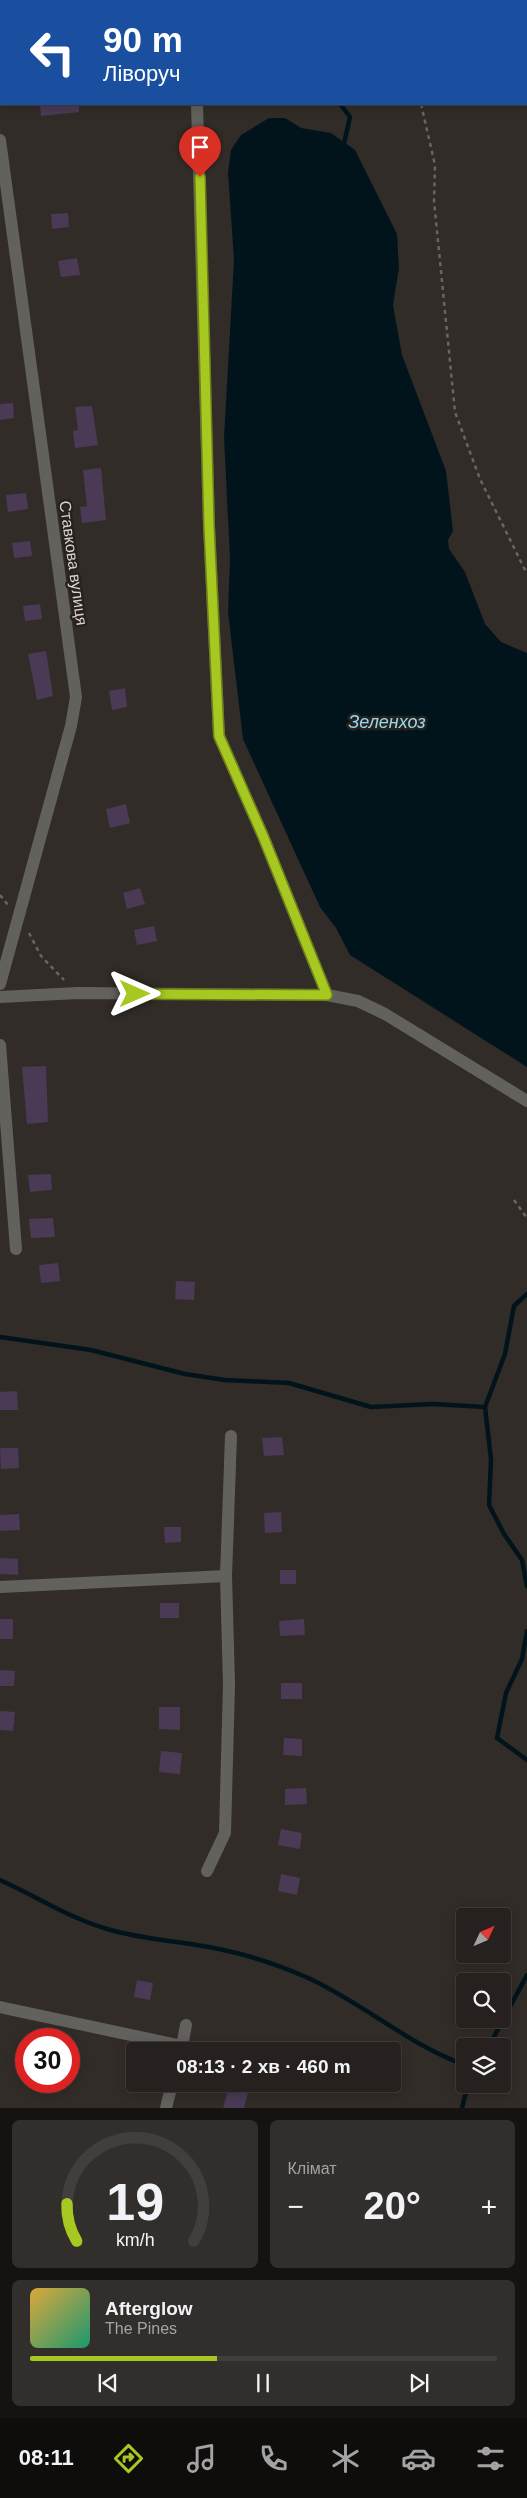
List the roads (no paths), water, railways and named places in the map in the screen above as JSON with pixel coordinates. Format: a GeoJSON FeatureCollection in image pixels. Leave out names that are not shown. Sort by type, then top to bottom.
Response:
{"type":"FeatureCollection","features":[{"type":"Feature","properties":{"kind":"street"},"geometry":{"type":"LineString","coordinates":[[197,105],[209,526],[219,736],[263,836],[327,995]]}},
{"type":"Feature","properties":{"kind":"street","name":"Ставкова вулиця"},"geometry":{"type":"LineString","coordinates":[[0,140],[4,198],[76,697],[71,726],[0,984]]}},
{"type":"Feature","properties":{"kind":"street"},"geometry":{"type":"LineString","coordinates":[[0,997],[78,993],[327,995],[358,1001],[385,1014],[527,1101]]}},
{"type":"Feature","properties":{"kind":"street"},"geometry":{"type":"LineString","coordinates":[[0,1045],[16,1249]]}},
{"type":"Feature","properties":{"kind":"street"},"geometry":{"type":"LineString","coordinates":[[207,1871],[225,1833],[229,1684],[226,1576],[230,1436]]}},
{"type":"Feature","properties":{"kind":"street"},"geometry":{"type":"LineString","coordinates":[[0,1587],[226,1576]]}},
{"type":"Feature","properties":{"kind":"street"},"geometry":{"type":"LineString","coordinates":[[0,2006],[152,2042]]}},
{"type":"Feature","properties":{"kind":"street"},"geometry":{"type":"LineString","coordinates":[[182,2042],[186,2025]]}},
{"type":"Feature","properties":{"kind":"street"},"geometry":{"type":"LineString","coordinates":[[166,2108],[170,2092]]}},
{"type":"Feature","properties":{"kind":"water","name":"Зеленхоз"},"geometry":{"type":"Polygon","coordinates":[[[269,118],[285,118],[301,128],[331,133],[355,150],[397,234],[399,268],[393,305],[402,355],[446,471],[453,531],[448,540],[449,549],[465,572],[485,624],[501,642],[527,653],[527,1067],[350,955],[336,928],[320,907],[243,739],[228,612],[230,559],[224,437],[234,260],[228,173],[231,150],[241,135],[269,118]]]}},
{"type":"Feature","properties":{"kind":"waterway"},"geometry":{"type":"LineString","coordinates":[[341,105],[350,117],[343,148]]}},
{"type":"Feature","properties":{"kind":"waterway"},"geometry":{"type":"LineString","coordinates":[[527,1294],[514,1306],[505,1354],[485,1407],[491,1459],[489,1505],[504,1534],[522,1560],[527,1586]]}},
{"type":"Feature","properties":{"kind":"waterway"},"geometry":{"type":"LineString","coordinates":[[0,1337],[91,1350],[185,1374],[225,1380],[289,1383],[371,1407],[433,1404],[485,1407]]}},
{"type":"Feature","properties":{"kind":"waterway"},"geometry":{"type":"LineString","coordinates":[[527,1631],[522,1659],[506,1693],[497,1738],[527,1760]]}},
{"type":"Feature","properties":{"kind":"waterway"},"geometry":{"type":"LineString","coordinates":[[0,1880],[66,1913],[107,1929],[135,1936],[230,1951],[296,1973],[327,1987],[404,2035],[456,2061]]}},
{"type":"Feature","properties":{"kind":"waterway"},"geometry":{"type":"LineString","coordinates":[[493,2038],[527,1975]]}},
{"type":"Feature","properties":{"kind":"waterway"},"geometry":{"type":"LineString","coordinates":[[462,2108],[466,2093]]}}]}
